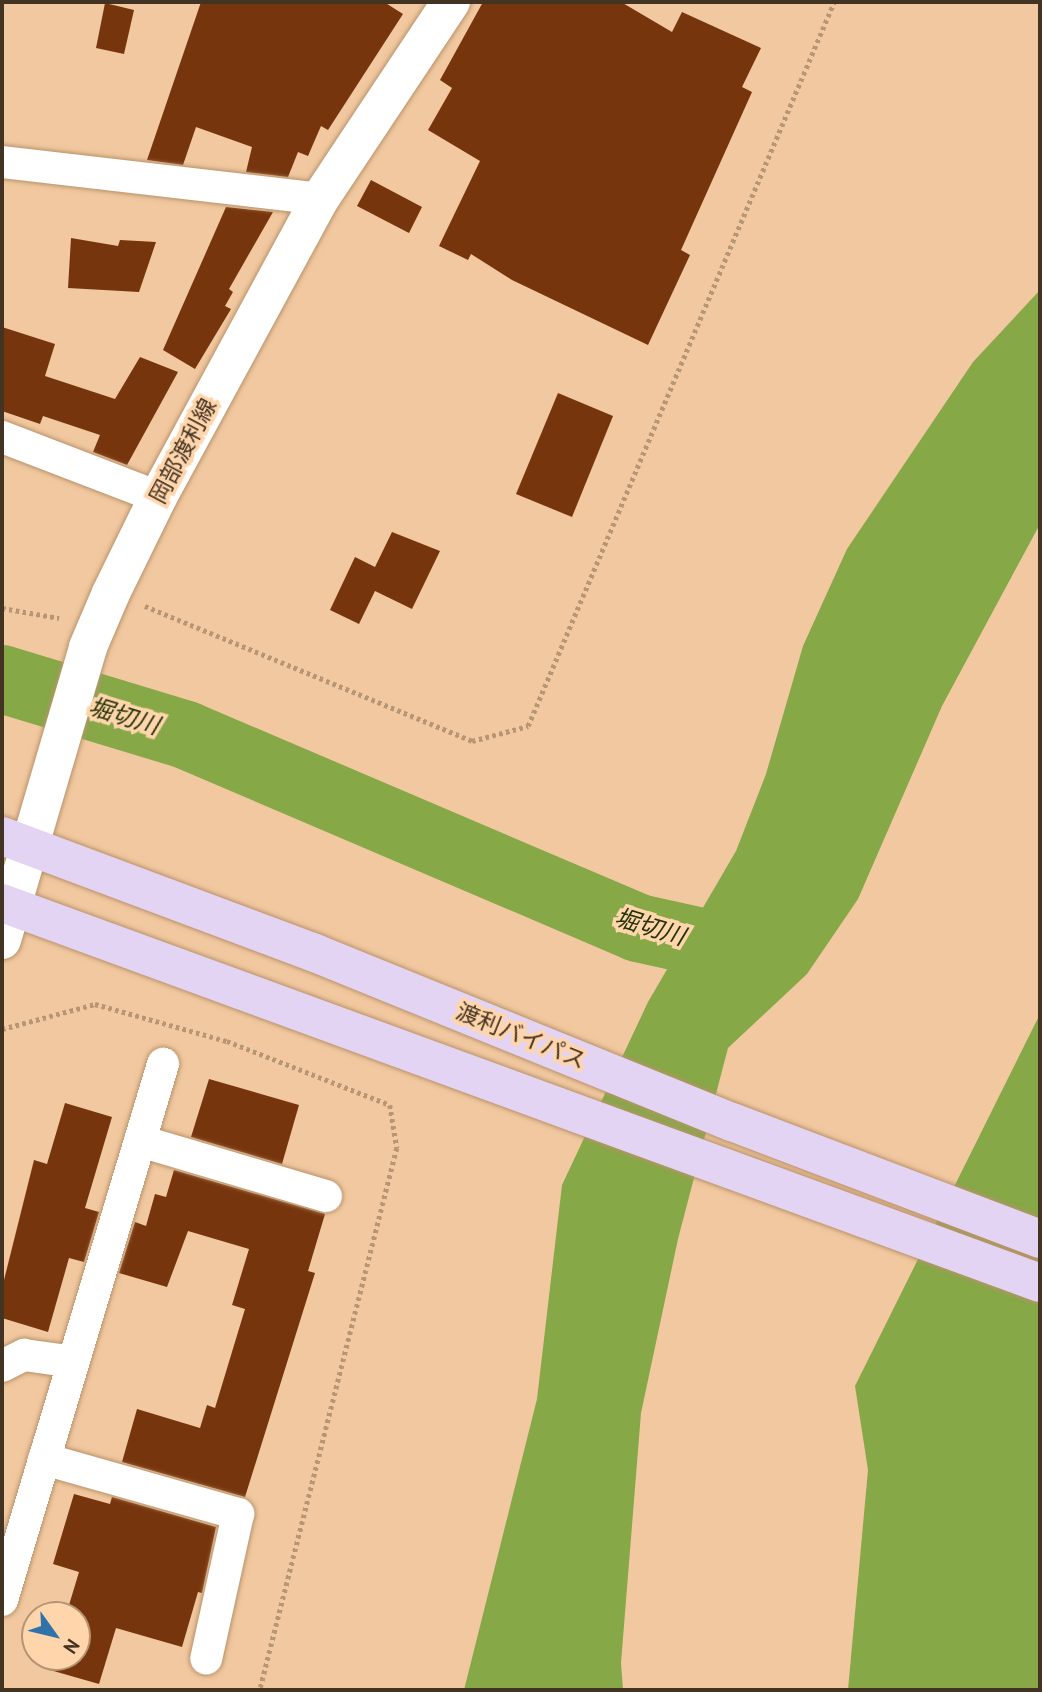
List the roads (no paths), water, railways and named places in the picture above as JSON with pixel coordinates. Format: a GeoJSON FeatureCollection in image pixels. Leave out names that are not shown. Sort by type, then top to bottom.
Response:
{"type":"FeatureCollection","features":[{"type":"Feature","properties":{"kind":"highway","name":"渡利バイパス"},"geometry":{"type":"LineString","coordinates":[[15,841],[472,1016],[732,1122],[1040,1239]]}},
{"type":"Feature","properties":{"kind":"highway"},"geometry":{"type":"LineString","coordinates":[[5,916],[458,1068],[1040,1283]]}},
{"type":"Feature","properties":{"kind":"main road","name":"岡部渡利線"},"geometry":{"type":"LineString","coordinates":[[5,916],[15,841],[64,735],[99,621],[158,497],[320,199],[451,2]]}},
{"type":"Feature","properties":{"kind":"street"},"geometry":{"type":"LineString","coordinates":[[2,162],[320,199]]}},
{"type":"Feature","properties":{"kind":"street"},"geometry":{"type":"LineString","coordinates":[[2,437],[158,497]]}},
{"type":"Feature","properties":{"kind":"street"},"geometry":{"type":"LineString","coordinates":[[2,1600],[163,1064]]}},
{"type":"Feature","properties":{"kind":"street"},"geometry":{"type":"LineString","coordinates":[[140,1141],[326,1196]]}},
{"type":"Feature","properties":{"kind":"street"},"geometry":{"type":"LineString","coordinates":[[2,1366],[24,1355],[74,1362]]}},
{"type":"Feature","properties":{"kind":"street"},"geometry":{"type":"LineString","coordinates":[[44,1459],[238,1514],[206,1658]]}},
{"type":"Feature","properties":{"kind":"waterway","name":"堀切川"},"geometry":{"type":"LineString","coordinates":[[2,679],[186,735],[638,928],[729,948],[763,911]]}}]}
